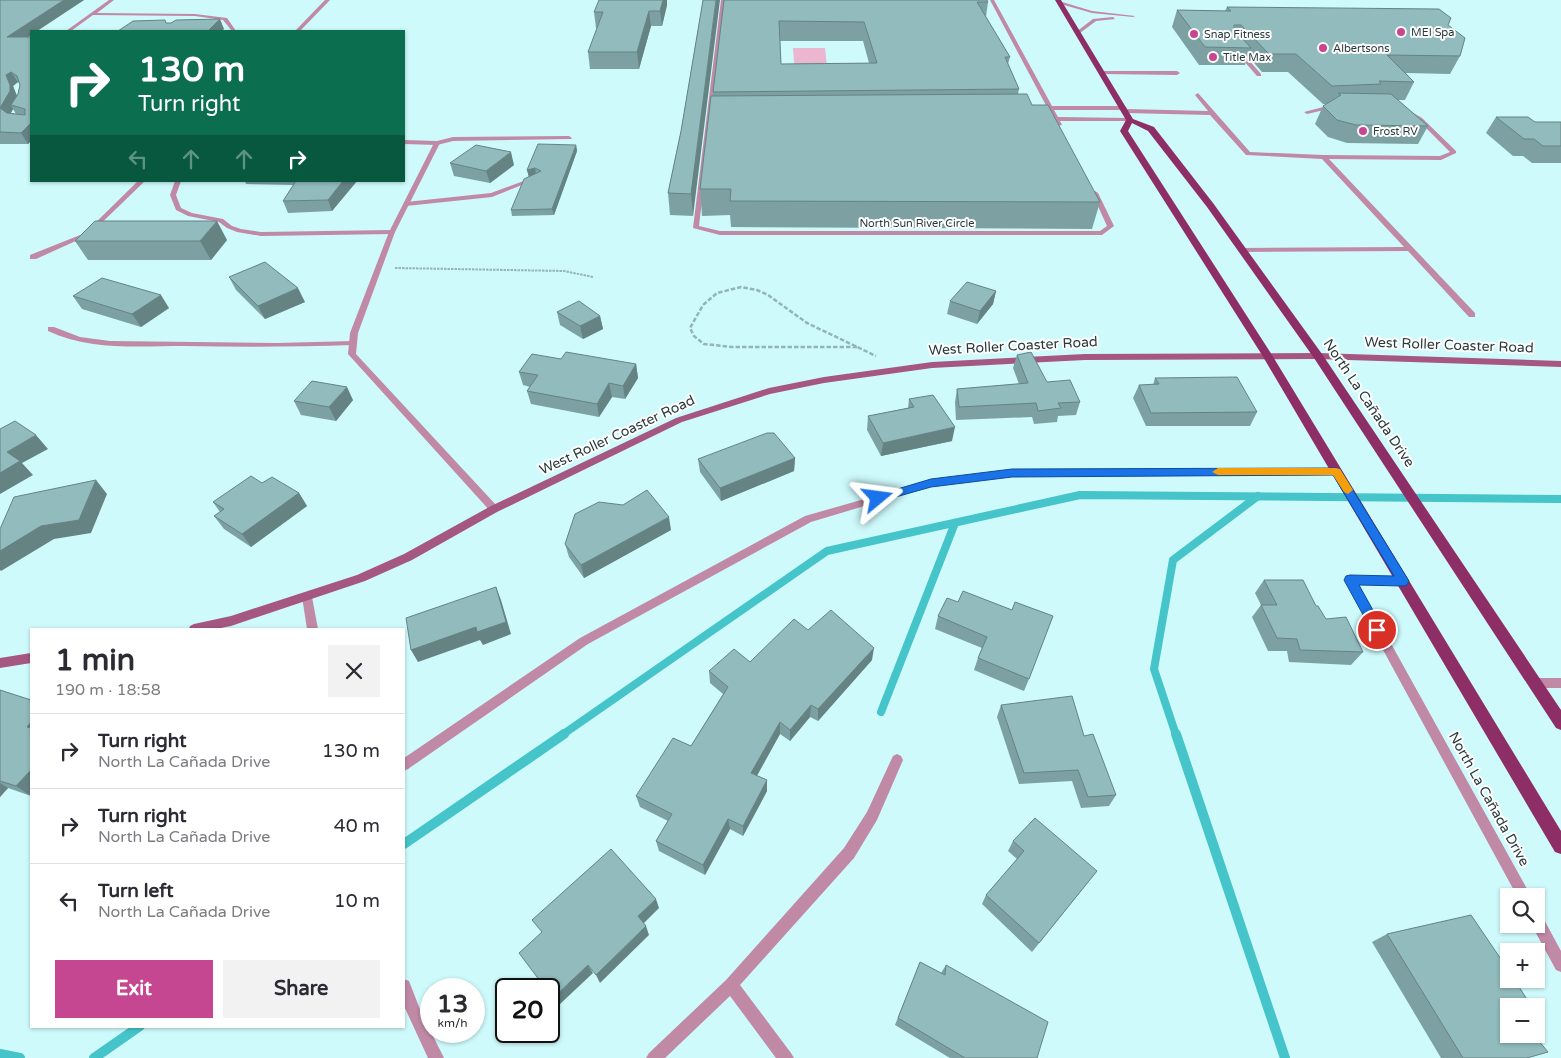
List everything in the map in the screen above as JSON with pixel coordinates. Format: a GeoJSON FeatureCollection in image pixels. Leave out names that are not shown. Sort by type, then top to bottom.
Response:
{"type":"FeatureCollection","features":[{"type":"Feature","properties":{"kind":"main road"},"geometry":{"type":"LineString","coordinates":[[1058,1],[1127,113],[1124,131],[1267,355],[1561,846]]}},
{"type":"Feature","properties":{"kind":"main road","name":"North La Cañada Drive"},"geometry":{"type":"LineString","coordinates":[[1127,113],[1151,129],[1187,173],[1318,356],[1561,723]]}},
{"type":"Feature","properties":{"kind":"street"},"geometry":{"type":"LineString","coordinates":[[69,30],[112,0]]}},
{"type":"Feature","properties":{"kind":"street"},"geometry":{"type":"LineString","coordinates":[[298,30],[328,0]]}},
{"type":"Feature","properties":{"kind":"street","name":"North Sun River Circle"},"geometry":{"type":"LineString","coordinates":[[723,0],[695,227],[720,233],[1102,233],[1111,226],[1090,184]]}},
{"type":"Feature","properties":{"kind":"street"},"geometry":{"type":"LineString","coordinates":[[992,0],[1064,135]]}},
{"type":"Feature","properties":{"kind":"street"},"geometry":{"type":"LineString","coordinates":[[1058,1],[1092,12],[1133,16],[1095,20],[1078,32]]}},
{"type":"Feature","properties":{"kind":"street"},"geometry":{"type":"LineString","coordinates":[[93,14],[195,15],[225,19],[233,30]]}},
{"type":"Feature","properties":{"kind":"street"},"geometry":{"type":"LineString","coordinates":[[990,15],[1000,14]]}},
{"type":"Feature","properties":{"kind":"street"},"geometry":{"type":"LineString","coordinates":[[188,20],[195,15]]}},
{"type":"Feature","properties":{"kind":"street"},"geometry":{"type":"LineString","coordinates":[[721,16],[731,16]]}},
{"type":"Feature","properties":{"kind":"street"},"geometry":{"type":"LineString","coordinates":[[1231,44],[1259,75]]}},
{"type":"Feature","properties":{"kind":"street"},"geometry":{"type":"LineString","coordinates":[[1103,73],[1177,73]]}},
{"type":"Feature","properties":{"kind":"street"},"geometry":{"type":"LineString","coordinates":[[1198,95],[1248,154],[1441,158],[1454,152],[1420,119],[1406,111],[1397,109]]}},
{"type":"Feature","properties":{"kind":"street"},"geometry":{"type":"LineString","coordinates":[[1307,112],[1328,106],[1338,106]]}},
{"type":"Feature","properties":{"kind":"street"},"geometry":{"type":"LineString","coordinates":[[1046,114],[1211,112]]}},
{"type":"Feature","properties":{"kind":"street"},"geometry":{"type":"LineString","coordinates":[[1053,114],[1127,113]]}},
{"type":"Feature","properties":{"kind":"street"},"geometry":{"type":"LineString","coordinates":[[709,117],[719,117]]}},
{"type":"Feature","properties":{"kind":"street"},"geometry":{"type":"LineString","coordinates":[[405,142],[437,144],[453,139],[569,138]]}},
{"type":"Feature","properties":{"kind":"street"},"geometry":{"type":"LineString","coordinates":[[437,144],[392,232],[354,332],[352,354],[494,509]]}},
{"type":"Feature","properties":{"kind":"street"},"geometry":{"type":"LineString","coordinates":[[1324,157],[1472,315]]}},
{"type":"Feature","properties":{"kind":"street"},"geometry":{"type":"LineString","coordinates":[[406,204],[492,195],[538,177]]}},
{"type":"Feature","properties":{"kind":"street"},"geometry":{"type":"LineString","coordinates":[[33,257],[86,234],[141,182]]}},
{"type":"Feature","properties":{"kind":"street"},"geometry":{"type":"LineString","coordinates":[[178,182],[173,195],[178,209],[190,215],[221,220],[226,226],[240,232],[261,234],[392,232]]}},
{"type":"Feature","properties":{"kind":"street"},"geometry":{"type":"LineString","coordinates":[[1242,250],[1410,249]]}},
{"type":"Feature","properties":{"kind":"street"},"geometry":{"type":"LineString","coordinates":[[51,329],[61,334],[110,344],[278,345],[353,343]]}},
{"type":"Feature","properties":{"kind":"street","name":"West Roller Coaster Road"},"geometry":{"type":"LineString","coordinates":[[199,628],[231,621],[361,578],[408,557],[494,509],[679,420],[769,392],[824,380],[894,370],[991,361],[1085,357],[1267,355],[1561,364]]}},
{"type":"Feature","properties":{"kind":"street"},"geometry":{"type":"LineString","coordinates":[[405,764],[584,641],[808,519],[931,483],[1012,473],[1338,475]]}},
{"type":"Feature","properties":{"kind":"street","name":"North La Cañada Drive"},"geometry":{"type":"LineString","coordinates":[[1403,581],[1350,580],[1520,888]]}},
{"type":"Feature","properties":{"kind":"street"},"geometry":{"type":"LineString","coordinates":[[307,597],[313,628]]}},
{"type":"Feature","properties":{"kind":"street"},"geometry":{"type":"LineString","coordinates":[[0,663],[30,658]]}},
{"type":"Feature","properties":{"kind":"street"},"geometry":{"type":"LineString","coordinates":[[1535,683],[1561,683]]}},
{"type":"Feature","properties":{"kind":"street"},"geometry":{"type":"LineString","coordinates":[[654,1058],[731,985],[848,852],[872,816],[897,760]]}},
{"type":"Feature","properties":{"kind":"street"},"geometry":{"type":"LineString","coordinates":[[1543,933],[1561,965]]}},
{"type":"Feature","properties":{"kind":"street"},"geometry":{"type":"LineString","coordinates":[[731,985],[786,1058]]}},
{"type":"Feature","properties":{"kind":"street"},"geometry":{"type":"LineString","coordinates":[[405,989],[415,1016],[436,1058]]}},
{"type":"Feature","properties":{"kind":"path"},"geometry":{"type":"LineString","coordinates":[[379,267],[564,271],[593,277]]}},
{"type":"Feature","properties":{"kind":"path"},"geometry":{"type":"LineString","coordinates":[[857,346],[732,347],[704,344],[694,336],[690,328],[703,305],[717,293],[741,288],[757,290],[768,295],[807,323],[857,346],[873,354],[894,370]]}},
{"type":"Feature","properties":{"kind":"shaded area"},"geometry":{"type":"Polygon","coordinates":[[[793,48],[825,48],[828,76],[795,77],[793,48]]]}},
{"type":"Feature","properties":{"kind":"building"},"geometry":{"type":"Polygon","coordinates":[[[0,0],[64,0],[7,37],[30,37],[30,124],[21,133],[0,132],[0,0]],[[11,72],[6,75],[10,91],[0,108],[7,113],[25,115],[25,109],[11,105],[18,94],[20,85],[17,76],[11,72]]]}},
{"type":"Feature","properties":{"kind":"building"},"geometry":{"type":"Polygon","coordinates":[[[599,0],[663,0],[660,11],[649,11],[637,52],[588,52],[603,12],[594,12],[599,0]]]}},
{"type":"Feature","properties":{"kind":"building"},"geometry":{"type":"Polygon","coordinates":[[[703,0],[716,0],[691,194],[668,193],[681,131],[703,0]]]}},
{"type":"Feature","properties":{"kind":"building"},"geometry":{"type":"Polygon","coordinates":[[[724,0],[987,0],[988,2],[977,2],[1010,57],[1005,57],[1019,89],[713,92],[724,0]],[[779,21],[781,64],[877,63],[864,22],[779,21]]]}},
{"type":"Feature","properties":{"kind":"building"},"geometry":{"type":"Polygon","coordinates":[[[1227,7],[1439,9],[1451,18],[1448,25],[1465,38],[1460,56],[1387,55],[1414,82],[1379,81],[1381,84],[1332,86],[1296,54],[1269,54],[1241,25],[1234,25],[1234,29],[1251,48],[1205,47],[1177,10],[1231,11],[1227,7]]]}},
{"type":"Feature","properties":{"kind":"building"},"geometry":{"type":"Polygon","coordinates":[[[220,19],[209,30],[120,30],[133,21],[165,20],[166,23],[171,23],[176,20],[220,19]]]}},
{"type":"Feature","properties":{"kind":"building"},"geometry":{"type":"Polygon","coordinates":[[[1338,93],[1391,94],[1428,126],[1356,125],[1337,120],[1323,106],[1341,95],[1338,93]]]}},
{"type":"Feature","properties":{"kind":"building"},"geometry":{"type":"Polygon","coordinates":[[[1027,94],[1032,105],[1048,105],[1100,202],[730,201],[731,189],[700,189],[711,96],[1027,94]]]}},
{"type":"Feature","properties":{"kind":"building"},"geometry":{"type":"Polygon","coordinates":[[[1496,117],[1528,117],[1535,122],[1561,122],[1561,146],[1543,146],[1534,139],[1524,139],[1496,117]]]}},
{"type":"Feature","properties":{"kind":"building"},"geometry":{"type":"Polygon","coordinates":[[[538,144],[576,145],[552,209],[511,210],[524,179],[541,171],[535,168],[527,170],[538,144]]]}},
{"type":"Feature","properties":{"kind":"building"},"geometry":{"type":"Polygon","coordinates":[[[476,145],[511,152],[486,171],[450,163],[476,145]]]}},
{"type":"Feature","properties":{"kind":"building"},"geometry":{"type":"Polygon","coordinates":[[[295,182],[342,182],[328,200],[283,201],[295,182]]]}},
{"type":"Feature","properties":{"kind":"building"},"geometry":{"type":"Polygon","coordinates":[[[95,221],[217,221],[200,241],[75,241],[95,221]]]}},
{"type":"Feature","properties":{"kind":"building"},"geometry":{"type":"Polygon","coordinates":[[[265,262],[298,288],[258,306],[229,277],[265,262]]]}},
{"type":"Feature","properties":{"kind":"building"},"geometry":{"type":"Polygon","coordinates":[[[102,278],[161,295],[132,314],[73,296],[102,278]]]}},
{"type":"Feature","properties":{"kind":"building"},"geometry":{"type":"Polygon","coordinates":[[[967,282],[996,291],[980,311],[950,301],[967,282]]]}},
{"type":"Feature","properties":{"kind":"building"},"geometry":{"type":"Polygon","coordinates":[[[579,301],[600,316],[580,326],[557,312],[579,301]]]}},
{"type":"Feature","properties":{"kind":"building"},"geometry":{"type":"Polygon","coordinates":[[[566,352],[636,364],[623,386],[609,383],[597,404],[527,391],[538,375],[519,372],[532,354],[561,359],[566,352]]]}},
{"type":"Feature","properties":{"kind":"building"},"geometry":{"type":"Polygon","coordinates":[[[1031,352],[1047,382],[1070,380],[1080,402],[1058,403],[1061,408],[1038,411],[1036,403],[959,407],[957,389],[1028,383],[1017,355],[1031,352]]]}},
{"type":"Feature","properties":{"kind":"building"},"geometry":{"type":"Polygon","coordinates":[[[1237,377],[1257,412],[1151,413],[1139,385],[1159,384],[1155,378],[1237,377]]]}},
{"type":"Feature","properties":{"kind":"building"},"geometry":{"type":"Polygon","coordinates":[[[312,381],[347,387],[329,407],[294,401],[312,381]]]}},
{"type":"Feature","properties":{"kind":"building"},"geometry":{"type":"Polygon","coordinates":[[[933,395],[955,427],[883,443],[868,416],[914,407],[909,399],[933,395]]]}},
{"type":"Feature","properties":{"kind":"building"},"geometry":{"type":"Polygon","coordinates":[[[15,421],[36,435],[7,452],[20,461],[0,473],[0,429],[15,421]]]}},
{"type":"Feature","properties":{"kind":"building"},"geometry":{"type":"Polygon","coordinates":[[[767,433],[774,433],[795,458],[720,488],[698,459],[767,433]]]}},
{"type":"Feature","properties":{"kind":"building"},"geometry":{"type":"Polygon","coordinates":[[[251,476],[262,483],[272,477],[299,493],[242,534],[214,516],[224,509],[213,502],[251,476]]]}},
{"type":"Feature","properties":{"kind":"building"},"geometry":{"type":"Polygon","coordinates":[[[96,480],[79,520],[41,526],[0,551],[0,529],[14,497],[96,480]]]}},
{"type":"Feature","properties":{"kind":"building"},"geometry":{"type":"Polygon","coordinates":[[[647,490],[669,517],[581,565],[565,544],[575,514],[599,502],[623,505],[647,490]]]}},
{"type":"Feature","properties":{"kind":"building"},"geometry":{"type":"Polygon","coordinates":[[[1264,580],[1303,580],[1316,606],[1318,606],[1326,619],[1346,617],[1363,652],[1300,650],[1297,639],[1277,638],[1261,605],[1277,605],[1264,580]]]}},
{"type":"Feature","properties":{"kind":"building"},"geometry":{"type":"Polygon","coordinates":[[[496,587],[506,622],[477,632],[476,627],[411,650],[406,618],[496,587]]]}},
{"type":"Feature","properties":{"kind":"building"},"geometry":{"type":"Polygon","coordinates":[[[963,591],[1012,610],[1015,602],[1053,616],[1029,679],[978,658],[987,637],[938,616],[947,598],[958,602],[963,591]]]}},
{"type":"Feature","properties":{"kind":"building"},"geometry":{"type":"Polygon","coordinates":[[[831,610],[874,648],[818,709],[811,705],[790,730],[780,722],[751,773],[767,780],[743,826],[728,819],[703,865],[656,841],[672,814],[636,796],[673,738],[691,746],[728,687],[709,671],[734,649],[750,662],[794,619],[808,630],[831,610]]]}},
{"type":"Feature","properties":{"kind":"building"},"geometry":{"type":"Polygon","coordinates":[[[0,690],[30,700],[30,723],[27,727],[30,728],[30,771],[16,786],[0,781],[0,690]]]}},
{"type":"Feature","properties":{"kind":"building"},"geometry":{"type":"Polygon","coordinates":[[[1072,696],[1084,736],[1093,734],[1116,795],[1088,797],[1078,770],[1024,773],[1001,705],[1072,696]]]}},
{"type":"Feature","properties":{"kind":"building"},"geometry":{"type":"Polygon","coordinates":[[[1035,818],[1097,871],[1039,943],[986,895],[1024,851],[1013,841],[1035,818]]]}},
{"type":"Feature","properties":{"kind":"building"},"geometry":{"type":"Polygon","coordinates":[[[611,849],[656,899],[638,916],[646,926],[596,975],[588,965],[560,991],[560,978],[538,978],[519,953],[542,932],[532,920],[611,849]]]}},
{"type":"Feature","properties":{"kind":"building"},"geometry":{"type":"Polygon","coordinates":[[[1471,915],[1500,958],[1500,988],[1520,988],[1526,998],[1500,998],[1500,1043],[1540,1043],[1548,1052],[1527,1058],[1463,1058],[1387,934],[1471,915]]]}},
{"type":"Feature","properties":{"kind":"building"},"geometry":{"type":"Polygon","coordinates":[[[920,962],[945,975],[946,965],[1048,1022],[1037,1058],[965,1058],[898,1018],[920,962]]]}},
{"type":"Feature","properties":{"kind":"waterway"},"geometry":{"type":"LineString","coordinates":[[562,735],[827,551],[1080,495],[1257,496]]}},
{"type":"Feature","properties":{"kind":"waterway"},"geometry":{"type":"LineString","coordinates":[[1176,735],[1154,669],[1173,560],[1257,496]]}},
{"type":"Feature","properties":{"kind":"waterway"},"geometry":{"type":"LineString","coordinates":[[1257,496],[1561,499]]}},
{"type":"Feature","properties":{"kind":"waterway"},"geometry":{"type":"LineString","coordinates":[[881,712],[955,523]]}},
{"type":"Feature","properties":{"kind":"waterway"},"geometry":{"type":"LineString","coordinates":[[405,843],[564,734]]}},
{"type":"Feature","properties":{"kind":"waterway"},"geometry":{"type":"LineString","coordinates":[[1176,734],[1285,1058]]}},
{"type":"Feature","properties":{"kind":"waterway"},"geometry":{"type":"LineString","coordinates":[[94,1058],[137,1028]]}},
{"type":"Feature","properties":{"kind":"waterway"},"geometry":{"type":"LineString","coordinates":[[0,1054],[20,1058]]}},
{"type":"Feature","properties":{"kind":"slow traffic"},"geometry":{"type":"LineString","coordinates":[[1218,472],[1336,472],[1348,490]]}},
{"type":"Feature","properties":{"kind":"place","name":"MEI Spa"},"geometry":{"type":"Point","coordinates":[1401,32]}},
{"type":"Feature","properties":{"kind":"place","name":"Snap Fitness"},"geometry":{"type":"Point","coordinates":[1194,34]}},
{"type":"Feature","properties":{"kind":"place","name":"Albertsons"},"geometry":{"type":"Point","coordinates":[1323,48]}},
{"type":"Feature","properties":{"kind":"place","name":"Title Max"},"geometry":{"type":"Point","coordinates":[1213,57]}},
{"type":"Feature","properties":{"kind":"place","name":"Frost RV"},"geometry":{"type":"Point","coordinates":[1363,131]}},
{"type":"Feature","properties":{"kind":"route"},"geometry":{"type":"LineString","coordinates":[[878,498],[931,483],[1012,473],[1336,472],[1403,581],[1350,580],[1377,630]]}}]}
